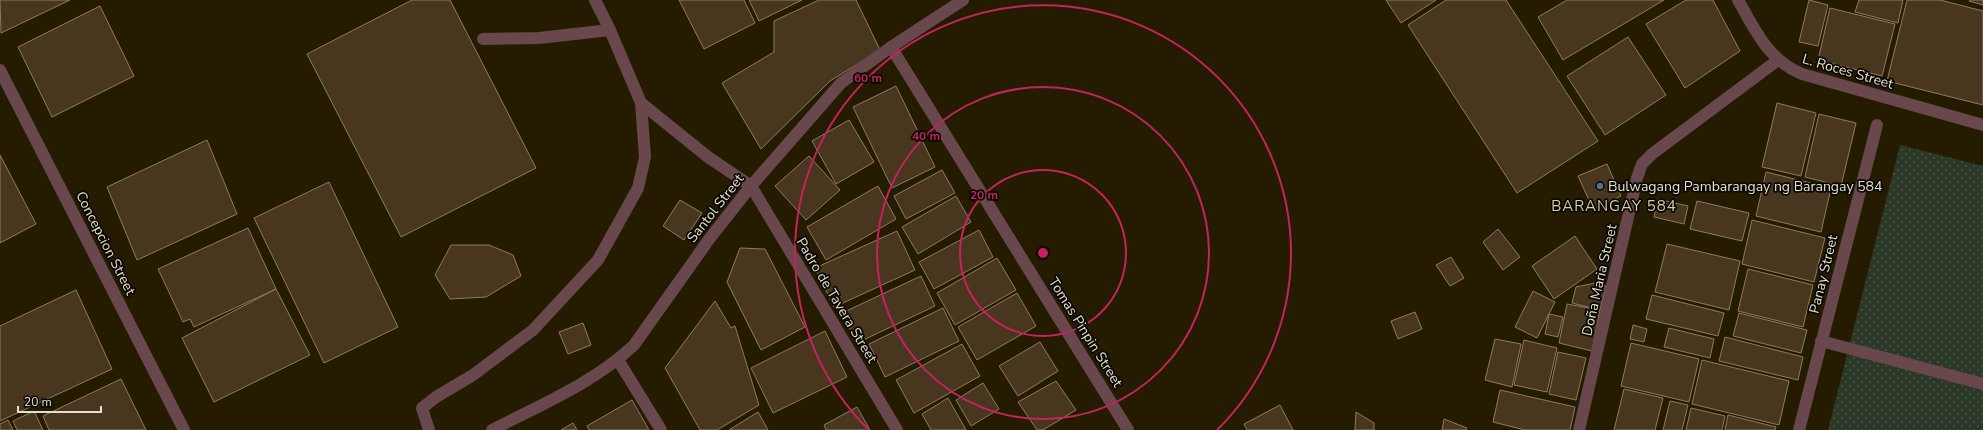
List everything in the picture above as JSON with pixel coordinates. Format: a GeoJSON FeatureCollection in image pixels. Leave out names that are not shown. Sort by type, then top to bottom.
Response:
{"type":"FeatureCollection","features":[{"type":"Feature","properties":{"kind":"street"},"geometry":{"type":"LineString","coordinates":[[429,430],[422,408],[436,397],[473,375],[533,330],[598,260],[638,188],[646,157],[640,103],[610,30],[595,0]]}},
{"type":"Feature","properties":{"kind":"street","name":"Santol Street"},"geometry":{"type":"LineString","coordinates":[[492,430],[596,375],[618,360],[634,345],[710,238],[751,186],[841,83],[891,47],[963,0]]}},
{"type":"Feature","properties":{"kind":"street","name":"L. Roces Street"},"geometry":{"type":"LineString","coordinates":[[1738,0],[1764,45],[1788,68],[1802,74],[1983,125]]}},
{"type":"Feature","properties":{"kind":"street"},"geometry":{"type":"LineString","coordinates":[[483,39],[539,38],[610,30]]}},
{"type":"Feature","properties":{"kind":"street","name":"Tomas Pinpin Street"},"geometry":{"type":"LineString","coordinates":[[891,47],[1128,430]]}},
{"type":"Feature","properties":{"kind":"street","name":"Doña Maria Street"},"geometry":{"type":"LineString","coordinates":[[1579,430],[1637,178],[1642,164],[1666,144],[1778,60]]}},
{"type":"Feature","properties":{"kind":"street","name":"Concepcion Street"},"geometry":{"type":"LineString","coordinates":[[0,70],[184,430]]}},
{"type":"Feature","properties":{"kind":"street"},"geometry":{"type":"LineString","coordinates":[[640,103],[708,157],[751,186]]}},
{"type":"Feature","properties":{"kind":"street","name":"Panay Street"},"geometry":{"type":"LineString","coordinates":[[1799,430],[1877,125]]}},
{"type":"Feature","properties":{"kind":"street","name":"Padro de Tavera Street"},"geometry":{"type":"LineString","coordinates":[[751,186],[897,430]]}},
{"type":"Feature","properties":{"kind":"street"},"geometry":{"type":"LineString","coordinates":[[1821,341],[1983,384]]}},
{"type":"Feature","properties":{"kind":"street"},"geometry":{"type":"LineString","coordinates":[[618,360],[661,430]]}},
{"type":"Feature","properties":{"kind":"green space"},"geometry":{"type":"Polygon","coordinates":[[[1900,145],[1983,166],[1983,430],[1828,430],[1900,145]]]}},
{"type":"Feature","properties":{"kind":"building"},"geometry":{"type":"Polygon","coordinates":[[[0,0],[70,0],[1,33],[0,0]]]}},
{"type":"Feature","properties":{"kind":"building"},"geometry":{"type":"Polygon","coordinates":[[[412,0],[450,0],[536,168],[401,237],[307,54],[412,0]]]}},
{"type":"Feature","properties":{"kind":"building"},"geometry":{"type":"Polygon","coordinates":[[[679,0],[744,0],[755,23],[704,49],[679,0]]]}},
{"type":"Feature","properties":{"kind":"building"},"geometry":{"type":"Polygon","coordinates":[[[749,0],[802,0],[759,21],[749,0]]]}},
{"type":"Feature","properties":{"kind":"building"},"geometry":{"type":"Polygon","coordinates":[[[819,0],[856,0],[880,50],[830,81],[761,149],[722,83],[774,52],[774,21],[819,0]]]}},
{"type":"Feature","properties":{"kind":"building"},"geometry":{"type":"Polygon","coordinates":[[[1386,0],[1436,0],[1401,23],[1386,0]]]}},
{"type":"Feature","properties":{"kind":"building"},"geometry":{"type":"Polygon","coordinates":[[[1446,0],[1506,0],[1598,141],[1517,193],[1408,25],[1446,0]]]}},
{"type":"Feature","properties":{"kind":"building"},"geometry":{"type":"Polygon","coordinates":[[[1567,0],[1664,0],[1563,60],[1538,17],[1567,0]]]}},
{"type":"Feature","properties":{"kind":"building"},"geometry":{"type":"Polygon","coordinates":[[[1686,0],[1713,0],[1740,51],[1685,88],[1646,24],[1686,0]]]}},
{"type":"Feature","properties":{"kind":"building"},"geometry":{"type":"Polygon","coordinates":[[[1809,0],[1828,5],[1818,46],[1799,42],[1809,0]]]}},
{"type":"Feature","properties":{"kind":"building"},"geometry":{"type":"Polygon","coordinates":[[[1859,0],[1903,0],[1898,23],[1855,12],[1859,0]]]}},
{"type":"Feature","properties":{"kind":"building"},"geometry":{"type":"Polygon","coordinates":[[[1907,0],[1940,0],[1983,11],[1983,105],[1887,81],[1907,0]]]}},
{"type":"Feature","properties":{"kind":"building"},"geometry":{"type":"Polygon","coordinates":[[[1983,0],[1983,5],[1969,1],[1983,0]]]}},
{"type":"Feature","properties":{"kind":"building"},"geometry":{"type":"Polygon","coordinates":[[[100,6],[134,76],[52,117],[18,47],[100,6]]]}},
{"type":"Feature","properties":{"kind":"building"},"geometry":{"type":"Polygon","coordinates":[[[1830,8],[1895,24],[1882,76],[1818,60],[1830,8]]]}},
{"type":"Feature","properties":{"kind":"building"},"geometry":{"type":"Polygon","coordinates":[[[1628,37],[1666,95],[1605,135],[1567,76],[1628,37]]]}},
{"type":"Feature","properties":{"kind":"building"},"geometry":{"type":"Polygon","coordinates":[[[896,86],[935,167],[892,188],[853,107],[896,86]]]}},
{"type":"Feature","properties":{"kind":"building"},"geometry":{"type":"Polygon","coordinates":[[[1777,103],[1816,113],[1801,176],[1762,167],[1777,103]]]}},
{"type":"Feature","properties":{"kind":"building"},"geometry":{"type":"Polygon","coordinates":[[[1819,114],[1856,123],[1841,186],[1805,177],[1819,114]]]}},
{"type":"Feature","properties":{"kind":"building"},"geometry":{"type":"Polygon","coordinates":[[[849,120],[874,162],[836,184],[812,141],[849,120]]]}},
{"type":"Feature","properties":{"kind":"building"},"geometry":{"type":"Polygon","coordinates":[[[207,140],[237,214],[137,260],[107,187],[207,140]]]}},
{"type":"Feature","properties":{"kind":"building"},"geometry":{"type":"Polygon","coordinates":[[[0,155],[36,224],[0,243],[0,155]]]}},
{"type":"Feature","properties":{"kind":"building"},"geometry":{"type":"Polygon","coordinates":[[[809,156],[840,190],[806,220],[775,186],[809,156]]]}},
{"type":"Feature","properties":{"kind":"building","name":"Bulwagang Pambarangay ng Barangay 584"},"geometry":{"type":"Polygon","coordinates":[[[1607,164],[1621,196],[1593,209],[1578,176],[1607,164]]]}},
{"type":"Feature","properties":{"kind":"building"},"geometry":{"type":"Polygon","coordinates":[[[942,170],[955,193],[906,219],[894,196],[942,170]]]}},
{"type":"Feature","properties":{"kind":"building"},"geometry":{"type":"Polygon","coordinates":[[[1766,172],[1831,188],[1821,232],[1756,216],[1766,172]]]}},
{"type":"Feature","properties":{"kind":"building"},"geometry":{"type":"Polygon","coordinates":[[[329,182],[398,327],[324,363],[254,218],[329,182]]]}},
{"type":"Feature","properties":{"kind":"building"},"geometry":{"type":"Polygon","coordinates":[[[878,186],[896,219],[826,260],[807,227],[878,186]]]}},
{"type":"Feature","properties":{"kind":"building"},"geometry":{"type":"Polygon","coordinates":[[[956,196],[971,222],[918,254],[902,227],[956,196]]]}},
{"type":"Feature","properties":{"kind":"building"},"geometry":{"type":"Polygon","coordinates":[[[1658,199],[1688,206],[1684,224],[1654,217],[1658,199]]]}},
{"type":"Feature","properties":{"kind":"building"},"geometry":{"type":"Polygon","coordinates":[[[680,200],[702,213],[684,240],[663,226],[680,200]]]}},
{"type":"Feature","properties":{"kind":"building"},"geometry":{"type":"Polygon","coordinates":[[[1697,201],[1749,213],[1742,241],[1690,229],[1697,201]]]}},
{"type":"Feature","properties":{"kind":"building"},"geometry":{"type":"Polygon","coordinates":[[[1752,220],[1825,238],[1814,282],[1742,264],[1752,220]]]}},
{"type":"Feature","properties":{"kind":"building"},"geometry":{"type":"Polygon","coordinates":[[[248,228],[276,289],[194,327],[190,319],[183,322],[158,269],[248,228]]]}},
{"type":"Feature","properties":{"kind":"building"},"geometry":{"type":"Polygon","coordinates":[[[1498,229],[1520,257],[1503,270],[1483,242],[1498,229]]]}},
{"type":"Feature","properties":{"kind":"building"},"geometry":{"type":"Polygon","coordinates":[[[979,230],[993,257],[934,289],[919,262],[979,230]]]}},
{"type":"Feature","properties":{"kind":"building"},"geometry":{"type":"Polygon","coordinates":[[[897,231],[915,270],[834,307],[815,268],[897,231]]]}},
{"type":"Feature","properties":{"kind":"building"},"geometry":{"type":"Polygon","coordinates":[[[1575,236],[1597,269],[1554,299],[1532,266],[1575,236]]]}},
{"type":"Feature","properties":{"kind":"building"},"geometry":{"type":"Polygon","coordinates":[[[1667,244],[1740,261],[1729,310],[1655,292],[1667,244]]]}},
{"type":"Feature","properties":{"kind":"building"},"geometry":{"type":"Polygon","coordinates":[[[451,245],[489,245],[513,255],[521,276],[486,297],[450,299],[435,275],[451,245]]]}},
{"type":"Feature","properties":{"kind":"building"},"geometry":{"type":"Polygon","coordinates":[[[740,248],[765,249],[805,327],[761,350],[727,282],[740,248]]]}},
{"type":"Feature","properties":{"kind":"building"},"geometry":{"type":"Polygon","coordinates":[[[1451,257],[1464,278],[1450,286],[1436,265],[1451,257]]]}},
{"type":"Feature","properties":{"kind":"building"},"geometry":{"type":"Polygon","coordinates":[[[997,258],[1016,290],[955,325],[937,293],[997,258]]]}},
{"type":"Feature","properties":{"kind":"building"},"geometry":{"type":"Polygon","coordinates":[[[1748,269],[1813,285],[1803,327],[1738,311],[1748,269]]]}},
{"type":"Feature","properties":{"kind":"building"},"geometry":{"type":"Polygon","coordinates":[[[921,276],[935,306],[857,343],[842,313],[921,276]]]}},
{"type":"Feature","properties":{"kind":"building"},"geometry":{"type":"Polygon","coordinates":[[[1595,283],[1606,286],[1600,310],[1572,303],[1576,287],[1595,283]]]}},
{"type":"Feature","properties":{"kind":"building"},"geometry":{"type":"Polygon","coordinates":[[[276,289],[310,355],[214,402],[182,338],[276,289]]]}},
{"type":"Feature","properties":{"kind":"building"},"geometry":{"type":"Polygon","coordinates":[[[76,290],[112,369],[0,421],[0,326],[76,290]]]}},
{"type":"Feature","properties":{"kind":"building"},"geometry":{"type":"Polygon","coordinates":[[[1533,291],[1555,302],[1537,338],[1515,327],[1533,291]]]}},
{"type":"Feature","properties":{"kind":"building"},"geometry":{"type":"Polygon","coordinates":[[[1017,293],[1036,326],[977,360],[958,327],[1017,293]]]}},
{"type":"Feature","properties":{"kind":"building"},"geometry":{"type":"Polygon","coordinates":[[[1652,295],[1724,313],[1718,336],[1646,319],[1652,295]]]}},
{"type":"Feature","properties":{"kind":"building"},"geometry":{"type":"Polygon","coordinates":[[[715,301],[731,328],[735,326],[759,405],[717,430],[700,430],[665,368],[715,301]]]}},
{"type":"Feature","properties":{"kind":"building"},"geometry":{"type":"Polygon","coordinates":[[[1567,304],[1600,310],[1592,351],[1559,343],[1567,304]]]}},
{"type":"Feature","properties":{"kind":"building"},"geometry":{"type":"Polygon","coordinates":[[[943,308],[959,341],[885,377],[869,344],[943,308]]]}},
{"type":"Feature","properties":{"kind":"building"},"geometry":{"type":"Polygon","coordinates":[[[1415,312],[1422,329],[1398,339],[1391,321],[1415,312]]]}},
{"type":"Feature","properties":{"kind":"building"},"geometry":{"type":"Polygon","coordinates":[[[1739,313],[1807,330],[1801,353],[1733,336],[1739,313]]]}},
{"type":"Feature","properties":{"kind":"building"},"geometry":{"type":"Polygon","coordinates":[[[1549,314],[1563,317],[1558,337],[1545,334],[1549,314]]]}},
{"type":"Feature","properties":{"kind":"building"},"geometry":{"type":"Polygon","coordinates":[[[583,323],[591,345],[568,354],[559,332],[583,323]]]}},
{"type":"Feature","properties":{"kind":"building"},"geometry":{"type":"Polygon","coordinates":[[[1633,325],[1647,329],[1644,342],[1630,339],[1633,325]]]}},
{"type":"Feature","properties":{"kind":"building"},"geometry":{"type":"Polygon","coordinates":[[[1669,328],[1714,339],[1710,358],[1664,347],[1669,328]]]}},
{"type":"Feature","properties":{"kind":"building"},"geometry":{"type":"Polygon","coordinates":[[[825,331],[847,377],[773,413],[751,368],[825,331]]]}},
{"type":"Feature","properties":{"kind":"building"},"geometry":{"type":"Polygon","coordinates":[[[1725,337],[1803,357],[1798,380],[1719,361],[1725,337]]]}},
{"type":"Feature","properties":{"kind":"building"},"geometry":{"type":"Polygon","coordinates":[[[1495,339],[1521,344],[1512,387],[1485,380],[1495,339]]]}},
{"type":"Feature","properties":{"kind":"building"},"geometry":{"type":"Polygon","coordinates":[[[1524,340],[1557,348],[1547,392],[1514,385],[1524,340]]]}},
{"type":"Feature","properties":{"kind":"building"},"geometry":{"type":"Polygon","coordinates":[[[1040,342],[1058,371],[1018,396],[999,366],[1040,342]]]}},
{"type":"Feature","properties":{"kind":"building"},"geometry":{"type":"Polygon","coordinates":[[[1631,343],[1699,359],[1689,402],[1621,386],[1631,343]]]}},
{"type":"Feature","properties":{"kind":"building"},"geometry":{"type":"Polygon","coordinates":[[[962,344],[980,376],[914,413],[896,380],[962,344]]]}},
{"type":"Feature","properties":{"kind":"building"},"geometry":{"type":"Polygon","coordinates":[[[1558,352],[1586,358],[1576,400],[1549,394],[1558,352]]]}},
{"type":"Feature","properties":{"kind":"building"},"geometry":{"type":"Polygon","coordinates":[[[1702,360],[1789,381],[1779,425],[1692,404],[1702,360]]]}},
{"type":"Feature","properties":{"kind":"building"},"geometry":{"type":"Polygon","coordinates":[[[121,379],[146,430],[49,430],[43,416],[121,379]]]}},
{"type":"Feature","properties":{"kind":"building"},"geometry":{"type":"Polygon","coordinates":[[[1056,381],[1076,410],[1043,430],[1037,430],[1018,402],[1056,381]]]}},
{"type":"Feature","properties":{"kind":"building"},"geometry":{"type":"Polygon","coordinates":[[[983,383],[999,409],[971,426],[956,400],[983,383]]]}},
{"type":"Feature","properties":{"kind":"building"},"geometry":{"type":"Polygon","coordinates":[[[1624,389],[1663,398],[1655,430],[1614,430],[1624,389]]]}},
{"type":"Feature","properties":{"kind":"building"},"geometry":{"type":"Polygon","coordinates":[[[1500,390],[1575,407],[1570,430],[1525,430],[1493,422],[1500,390]]]}},
{"type":"Feature","properties":{"kind":"building"},"geometry":{"type":"Polygon","coordinates":[[[948,398],[966,430],[931,430],[922,414],[948,398]]]}},
{"type":"Feature","properties":{"kind":"building"},"geometry":{"type":"Polygon","coordinates":[[[632,400],[649,430],[589,430],[587,426],[632,400]]]}},
{"type":"Feature","properties":{"kind":"building"},"geometry":{"type":"Polygon","coordinates":[[[1670,401],[1688,405],[1682,430],[1663,430],[1670,401]]]}},
{"type":"Feature","properties":{"kind":"building"},"geometry":{"type":"Polygon","coordinates":[[[1280,405],[1293,430],[1247,430],[1244,424],[1280,405]]]}},
{"type":"Feature","properties":{"kind":"building"},"geometry":{"type":"Polygon","coordinates":[[[857,407],[870,430],[826,430],[824,425],[857,407]]]}},
{"type":"Feature","properties":{"kind":"building"},"geometry":{"type":"Polygon","coordinates":[[[1691,408],[1725,416],[1722,430],[1686,430],[1691,408]]]}},
{"type":"Feature","properties":{"kind":"building"},"geometry":{"type":"Polygon","coordinates":[[[34,411],[43,430],[17,430],[13,421],[34,411]]]}},
{"type":"Feature","properties":{"kind":"building"},"geometry":{"type":"Polygon","coordinates":[[[758,412],[768,430],[729,430],[758,412]]]}},
{"type":"Feature","properties":{"kind":"building"},"geometry":{"type":"Polygon","coordinates":[[[1356,412],[1374,423],[1374,430],[1355,430],[1356,412]]]}},
{"type":"Feature","properties":{"kind":"building"},"geometry":{"type":"Polygon","coordinates":[[[1728,415],[1776,427],[1775,430],[1725,430],[1728,415]]]}},
{"type":"Feature","properties":{"kind":"building"},"geometry":{"type":"Polygon","coordinates":[[[1444,419],[1467,428],[1466,430],[1442,430],[1444,419]]]}},
{"type":"Feature","properties":{"kind":"building"},"geometry":{"type":"Polygon","coordinates":[[[8,420],[13,430],[0,430],[0,424],[8,420]]]}},
{"type":"Feature","properties":{"kind":"building"},"geometry":{"type":"Polygon","coordinates":[[[573,423],[577,430],[561,430],[573,423]]]}},
{"type":"Feature","properties":{"kind":"place","name":"Bulwagang Pambarangay ng Barangay 584"},"geometry":{"type":"Point","coordinates":[1600,186]}},
{"type":"Feature","properties":{"kind":"district","name":"BARANGAY 584"},"geometry":{"type":"Point","coordinates":[1614,206]}}]}
